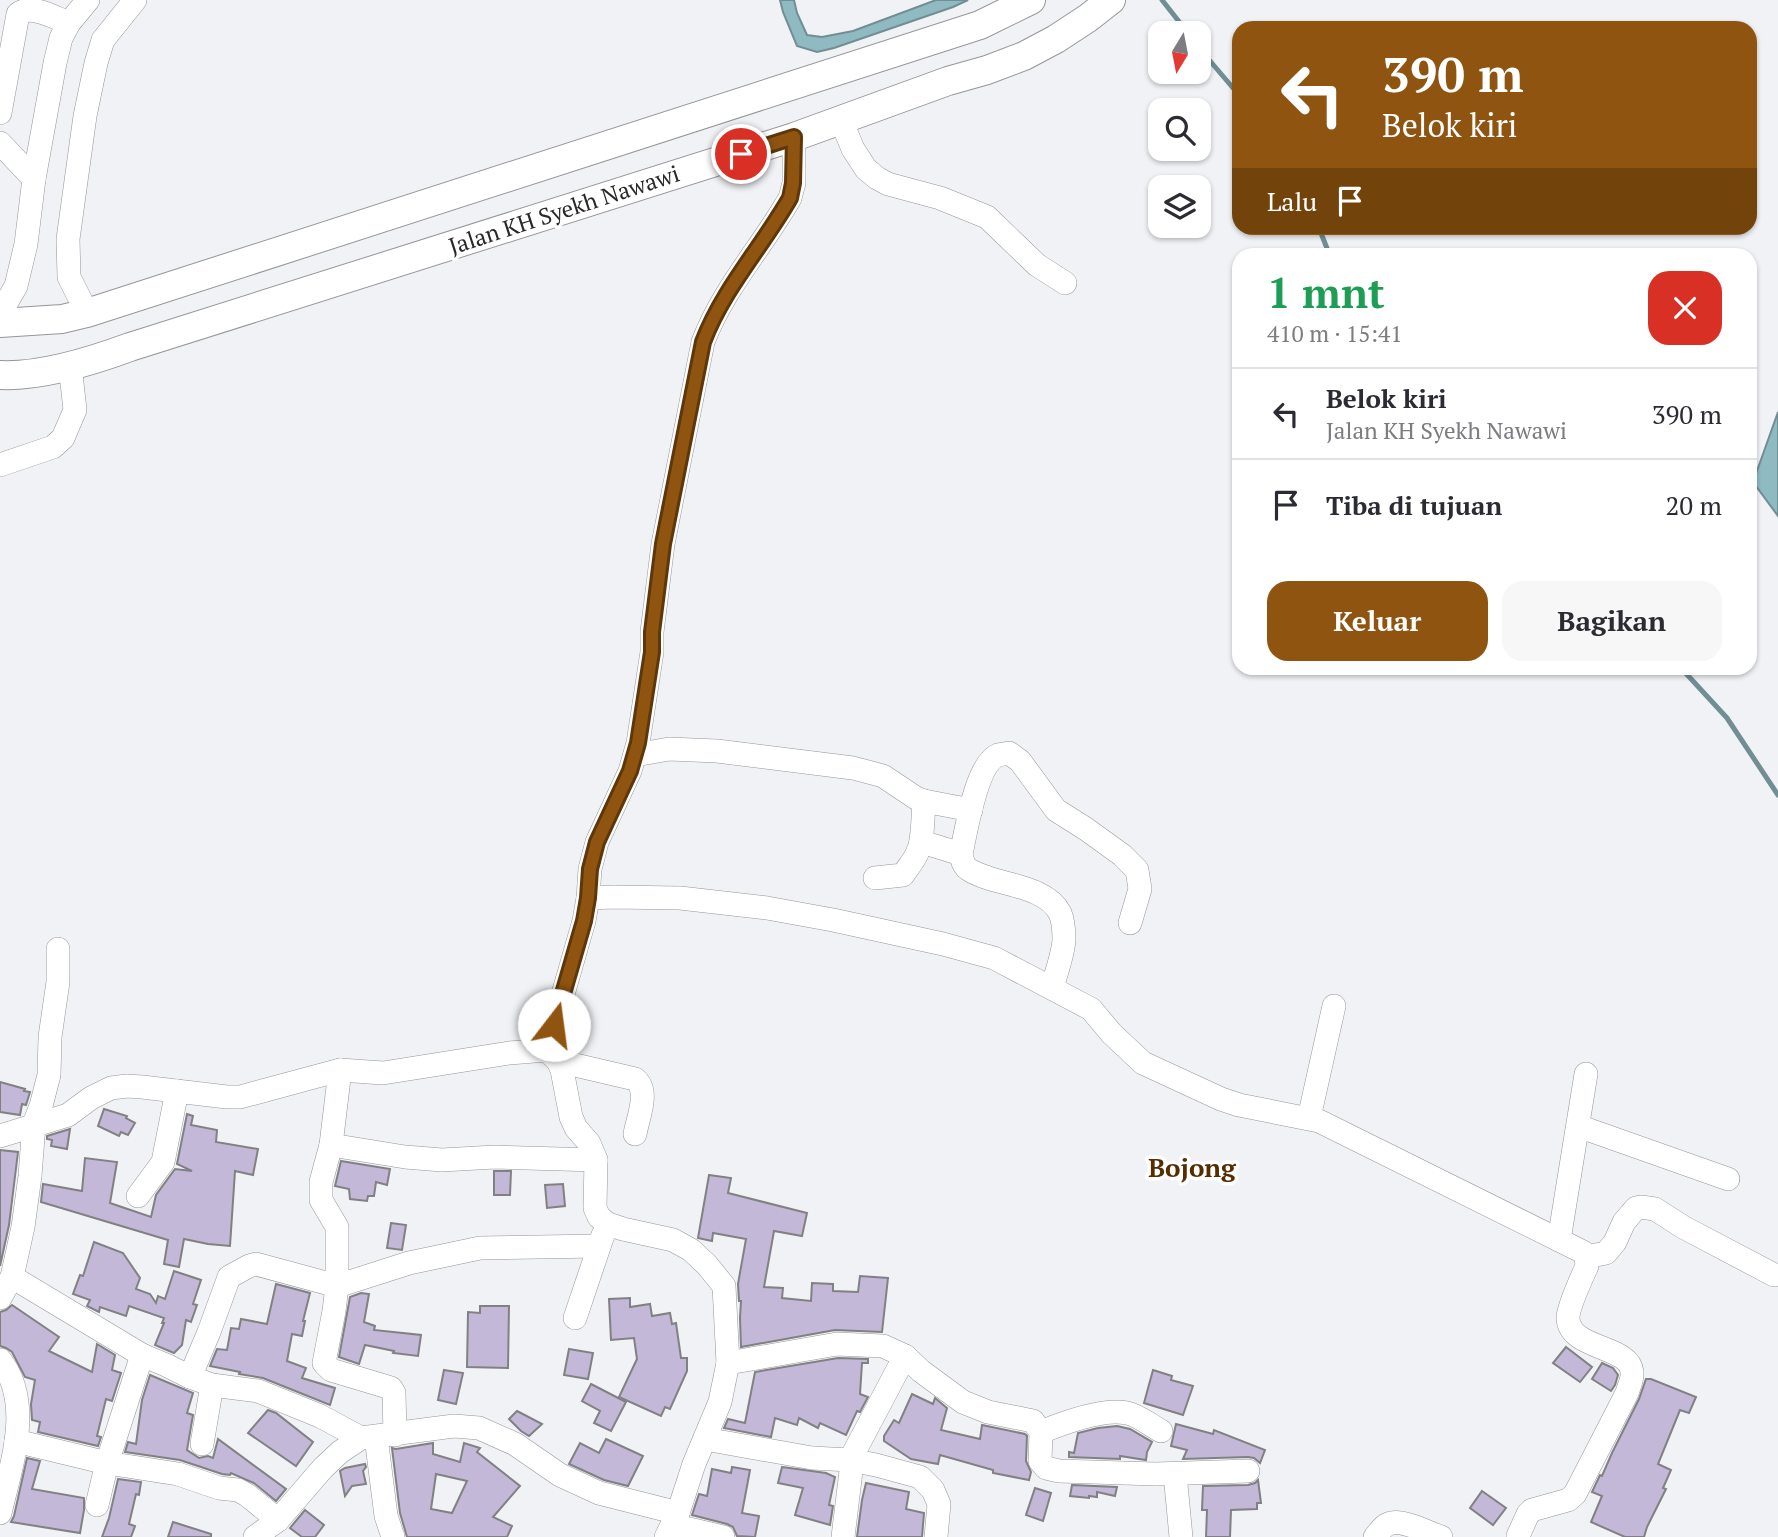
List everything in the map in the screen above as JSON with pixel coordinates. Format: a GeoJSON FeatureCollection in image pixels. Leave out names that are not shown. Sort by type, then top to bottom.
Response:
{"type":"FeatureCollection","features":[{"type":"Feature","properties":{"kind":"main road","name":"Jalan KH Syekh Nawawi"},"geometry":{"type":"LineString","coordinates":[[0,323],[62,319],[87,313],[980,26],[1031,0]]}},
{"type":"Feature","properties":{"kind":"main road","name":"Jalan KH Syekh Nawawi"},"geometry":{"type":"LineString","coordinates":[[0,375],[18,376],[90,362],[130,347],[794,137],[1024,56],[1056,39],[1111,0]]}},
{"type":"Feature","properties":{"kind":"street"},"geometry":{"type":"LineString","coordinates":[[0,314],[16,286],[26,244],[34,179],[61,38],[69,23],[88,0]]}},
{"type":"Feature","properties":{"kind":"street"},"geometry":{"type":"LineString","coordinates":[[87,313],[69,277],[68,239],[85,116],[103,40],[135,0]]}},
{"type":"Feature","properties":{"kind":"street"},"geometry":{"type":"LineString","coordinates":[[0,113],[3,73],[16,18],[22,11],[32,10],[69,23]]}},
{"type":"Feature","properties":{"kind":"street"},"geometry":{"type":"LineString","coordinates":[[841,120],[853,149],[866,169],[877,178],[888,184],[940,198],[987,217],[1037,265],[1065,283]]}},
{"type":"Feature","properties":{"kind":"street"},"geometry":{"type":"LineString","coordinates":[[672,1525],[720,1402],[728,1363],[724,1286],[691,1250],[673,1240],[608,1224],[599,1217],[595,1208],[596,1160],[589,1143],[576,1128],[571,1117],[562,1070],[552,1055],[584,921],[590,869],[597,842],[627,780],[635,755],[652,652],[663,544],[703,342],[711,320],[723,300],[790,198],[794,137]]}},
{"type":"Feature","properties":{"kind":"street"},"geometry":{"type":"LineString","coordinates":[[0,143],[34,179]]}},
{"type":"Feature","properties":{"kind":"street"},"geometry":{"type":"LineString","coordinates":[[0,465],[53,447],[64,438],[75,410],[70,365]]}},
{"type":"Feature","properties":{"kind":"street"},"geometry":{"type":"LineString","coordinates":[[635,755],[669,749],[717,751],[853,768],[883,776],[916,798],[971,810]]}},
{"type":"Feature","properties":{"kind":"street"},"geometry":{"type":"LineString","coordinates":[[1052,988],[1064,942],[1061,915],[1051,901],[1017,885],[985,877],[966,868],[961,854],[977,786],[996,755],[1009,753],[1020,761],[1056,810],[1122,855],[1137,870],[1140,890],[1130,923]]}},
{"type":"Feature","properties":{"kind":"street"},"geometry":{"type":"LineString","coordinates":[[875,878],[903,875],[922,842],[925,801]]}},
{"type":"Feature","properties":{"kind":"street"},"geometry":{"type":"LineString","coordinates":[[922,842],[961,854]]}},
{"type":"Feature","properties":{"kind":"street"},"geometry":{"type":"LineString","coordinates":[[588,898],[680,898],[738,904],[833,920],[993,958],[1091,1009],[1143,1063],[1238,1105],[1319,1121],[1583,1252],[1587,1257],[1587,1266],[1568,1316],[1571,1329],[1579,1337],[1626,1359],[1632,1368],[1632,1376],[1627,1393],[1575,1494],[1568,1500],[1532,1510],[1517,1537]]}},
{"type":"Feature","properties":{"kind":"street"},"geometry":{"type":"LineString","coordinates":[[0,1298],[12,1277],[23,1227],[34,1125],[49,1076],[50,1037],[58,982],[58,949]]}},
{"type":"Feature","properties":{"kind":"street"},"geometry":{"type":"LineString","coordinates":[[1309,1118],[1334,1006]]}},
{"type":"Feature","properties":{"kind":"street"},"geometry":{"type":"LineString","coordinates":[[0,1136],[68,1115],[91,1098],[111,1088],[127,1086],[240,1097],[340,1070],[383,1073],[509,1053],[552,1055],[635,1079],[641,1084],[643,1092],[635,1134]]}},
{"type":"Feature","properties":{"kind":"street"},"geometry":{"type":"LineString","coordinates":[[340,1070],[331,1145],[321,1182],[321,1200],[337,1227],[337,1286],[324,1363],[331,1370],[391,1388],[394,1393],[377,1437],[386,1516],[393,1537]]}},
{"type":"Feature","properties":{"kind":"street"},"geometry":{"type":"LineString","coordinates":[[1559,1240],[1586,1074]]}},
{"type":"Feature","properties":{"kind":"street"},"geometry":{"type":"LineString","coordinates":[[138,1196],[163,1162],[177,1091]]}},
{"type":"Feature","properties":{"kind":"street"},"geometry":{"type":"LineString","coordinates":[[1577,1126],[1728,1179]]}},
{"type":"Feature","properties":{"kind":"street"},"geometry":{"type":"LineString","coordinates":[[331,1145],[442,1160],[495,1157],[596,1160]]}},
{"type":"Feature","properties":{"kind":"street"},"geometry":{"type":"LineString","coordinates":[[1587,1257],[1606,1253],[1615,1242],[1624,1222],[1636,1208],[1656,1209],[1683,1227],[1774,1275]]}},
{"type":"Feature","properties":{"kind":"street"},"geometry":{"type":"LineString","coordinates":[[575,1318],[608,1224]]}},
{"type":"Feature","properties":{"kind":"street"},"geometry":{"type":"LineString","coordinates":[[190,1377],[229,1277],[249,1266],[256,1264],[337,1286],[409,1263],[480,1248],[599,1247]]}},
{"type":"Feature","properties":{"kind":"street"},"geometry":{"type":"LineString","coordinates":[[12,1277],[142,1355],[190,1377],[212,1385],[258,1391],[377,1437]]}},
{"type":"Feature","properties":{"kind":"street"},"geometry":{"type":"LineString","coordinates":[[728,1363],[837,1344],[883,1346],[905,1356],[963,1402],[988,1412],[1033,1421],[1041,1432],[1040,1461],[1046,1468],[1059,1471],[1175,1474],[1248,1471]]}},
{"type":"Feature","properties":{"kind":"street"},"geometry":{"type":"LineString","coordinates":[[97,1505],[107,1463],[142,1355]]}},
{"type":"Feature","properties":{"kind":"street"},"geometry":{"type":"LineString","coordinates":[[843,1537],[850,1460],[905,1356]]}},
{"type":"Feature","properties":{"kind":"street"},"geometry":{"type":"LineString","coordinates":[[0,1360],[12,1379],[18,1427],[0,1513]]}},
{"type":"Feature","properties":{"kind":"street"},"geometry":{"type":"LineString","coordinates":[[202,1444],[212,1385]]}},
{"type":"Feature","properties":{"kind":"street"},"geometry":{"type":"LineString","coordinates":[[1041,1432],[1063,1423],[1112,1412],[1129,1413],[1161,1431]]}},
{"type":"Feature","properties":{"kind":"street"},"geometry":{"type":"LineString","coordinates":[[255,1537],[278,1520],[340,1452],[377,1437],[454,1426],[479,1428],[515,1444],[560,1475],[672,1525],[723,1537]]}},
{"type":"Feature","properties":{"kind":"street"},"geometry":{"type":"LineString","coordinates":[[705,1439],[813,1458],[850,1460],[920,1477],[933,1490],[939,1504],[936,1537]]}},
{"type":"Feature","properties":{"kind":"street"},"geometry":{"type":"LineString","coordinates":[[16,1441],[107,1463],[178,1474],[219,1488],[237,1490],[278,1520]]}},
{"type":"Feature","properties":{"kind":"street"},"geometry":{"type":"LineString","coordinates":[[1175,1474],[1181,1537]]}},
{"type":"Feature","properties":{"kind":"street"},"geometry":{"type":"LineString","coordinates":[[1375,1537],[1393,1522],[1441,1537]]}},
{"type":"Feature","properties":{"kind":"street"},"geometry":{"type":"LineString","coordinates":[[1517,1537],[1530,1534],[1539,1537]]}},
{"type":"Feature","properties":{"kind":"water"},"geometry":{"type":"Polygon","coordinates":[[[780,0],[794,0],[807,35],[822,37],[853,31],[936,0],[968,0],[817,52],[797,46],[780,0]]]}},
{"type":"Feature","properties":{"kind":"water"},"geometry":{"type":"Polygon","coordinates":[[[1778,412],[1778,516],[1757,487],[1757,471],[1778,412]]]}},
{"type":"Feature","properties":{"kind":"building"},"geometry":{"type":"Polygon","coordinates":[[[0,1082],[30,1092],[26,1105],[22,1104],[20,1115],[0,1112],[0,1082]]]}},
{"type":"Feature","properties":{"kind":"building"},"geometry":{"type":"Polygon","coordinates":[[[104,1109],[127,1116],[126,1118],[135,1123],[128,1135],[121,1132],[119,1136],[98,1126],[104,1109]]]}},
{"type":"Feature","properties":{"kind":"building"},"geometry":{"type":"Polygon","coordinates":[[[187,1114],[193,1116],[191,1125],[217,1130],[216,1142],[258,1149],[253,1175],[235,1171],[230,1246],[184,1239],[179,1267],[164,1264],[168,1240],[41,1202],[43,1184],[82,1191],[85,1158],[117,1162],[110,1203],[151,1217],[156,1195],[175,1169],[192,1171],[177,1164],[187,1114]]]}},
{"type":"Feature","properties":{"kind":"building"},"geometry":{"type":"Polygon","coordinates":[[[70,1129],[67,1149],[51,1146],[52,1140],[47,1139],[47,1136],[70,1129]]]}},
{"type":"Feature","properties":{"kind":"building"},"geometry":{"type":"Polygon","coordinates":[[[0,1150],[18,1152],[9,1225],[0,1266],[0,1150]]]}},
{"type":"Feature","properties":{"kind":"building"},"geometry":{"type":"Polygon","coordinates":[[[341,1161],[390,1169],[387,1185],[376,1182],[374,1196],[368,1196],[367,1201],[350,1199],[349,1189],[335,1186],[341,1161]]]}},
{"type":"Feature","properties":{"kind":"building"},"geometry":{"type":"Polygon","coordinates":[[[494,1171],[511,1171],[510,1195],[494,1195],[494,1171]]]}},
{"type":"Feature","properties":{"kind":"building"},"geometry":{"type":"Polygon","coordinates":[[[709,1175],[731,1178],[728,1193],[807,1213],[802,1236],[774,1231],[764,1287],[783,1288],[782,1298],[811,1301],[812,1283],[833,1284],[833,1291],[858,1292],[860,1276],[888,1278],[882,1332],[835,1330],[741,1347],[741,1301],[738,1284],[746,1239],[713,1233],[712,1241],[698,1238],[709,1175]]]}},
{"type":"Feature","properties":{"kind":"building"},"geometry":{"type":"Polygon","coordinates":[[[563,1184],[565,1206],[547,1208],[545,1185],[563,1184]]]}},
{"type":"Feature","properties":{"kind":"building"},"geometry":{"type":"Polygon","coordinates":[[[391,1223],[406,1225],[402,1250],[387,1248],[391,1223]]]}},
{"type":"Feature","properties":{"kind":"building"},"geometry":{"type":"Polygon","coordinates":[[[94,1242],[123,1253],[140,1278],[136,1289],[150,1294],[156,1303],[158,1296],[165,1299],[174,1271],[201,1280],[193,1304],[197,1305],[191,1322],[186,1320],[182,1345],[174,1353],[155,1345],[164,1318],[129,1306],[126,1316],[100,1307],[99,1312],[87,1306],[90,1300],[73,1294],[80,1275],[83,1276],[94,1242]]]}},
{"type":"Feature","properties":{"kind":"building"},"geometry":{"type":"Polygon","coordinates":[[[276,1284],[310,1293],[302,1336],[292,1334],[287,1361],[306,1368],[302,1378],[335,1388],[330,1405],[263,1378],[210,1366],[217,1349],[227,1350],[231,1328],[239,1329],[241,1319],[267,1324],[276,1284]]]}},
{"type":"Feature","properties":{"kind":"building"},"geometry":{"type":"Polygon","coordinates":[[[361,1293],[369,1294],[364,1322],[375,1326],[374,1330],[421,1335],[418,1356],[393,1353],[394,1351],[365,1345],[359,1364],[339,1357],[350,1297],[361,1293]]]}},
{"type":"Feature","properties":{"kind":"building"},"geometry":{"type":"Polygon","coordinates":[[[630,1298],[630,1307],[650,1304],[652,1316],[670,1313],[672,1324],[676,1323],[681,1358],[687,1358],[687,1371],[670,1409],[665,1407],[661,1416],[619,1397],[637,1359],[634,1338],[611,1340],[609,1299],[630,1298]]]}},
{"type":"Feature","properties":{"kind":"building"},"geometry":{"type":"Polygon","coordinates":[[[12,1305],[59,1337],[49,1351],[92,1372],[97,1344],[115,1355],[112,1370],[121,1373],[112,1401],[106,1399],[97,1436],[101,1437],[98,1446],[38,1432],[40,1422],[32,1420],[31,1404],[35,1380],[25,1377],[12,1352],[0,1346],[0,1312],[12,1305]]]}},
{"type":"Feature","properties":{"kind":"building"},"geometry":{"type":"Polygon","coordinates":[[[480,1306],[509,1306],[508,1368],[467,1367],[468,1312],[480,1313],[480,1306]]]}},
{"type":"Feature","properties":{"kind":"building"},"geometry":{"type":"Polygon","coordinates":[[[1566,1347],[1592,1367],[1580,1382],[1553,1363],[1566,1347]]]}},
{"type":"Feature","properties":{"kind":"building"},"geometry":{"type":"Polygon","coordinates":[[[569,1349],[593,1353],[588,1379],[564,1375],[569,1349]]]}},
{"type":"Feature","properties":{"kind":"building"},"geometry":{"type":"Polygon","coordinates":[[[838,1358],[868,1359],[868,1363],[862,1363],[860,1394],[868,1397],[860,1412],[857,1411],[846,1435],[820,1423],[818,1428],[799,1418],[797,1425],[775,1418],[771,1437],[724,1428],[728,1419],[745,1423],[755,1372],[838,1358]]]}},
{"type":"Feature","properties":{"kind":"building"},"geometry":{"type":"Polygon","coordinates":[[[1602,1363],[1613,1368],[1618,1375],[1611,1391],[1592,1379],[1602,1363]]]}},
{"type":"Feature","properties":{"kind":"building"},"geometry":{"type":"Polygon","coordinates":[[[444,1370],[463,1373],[456,1404],[438,1400],[444,1370]]]}},
{"type":"Feature","properties":{"kind":"building"},"geometry":{"type":"Polygon","coordinates":[[[1153,1370],[1172,1376],[1171,1380],[1193,1386],[1183,1415],[1144,1403],[1153,1370]]]}},
{"type":"Feature","properties":{"kind":"building"},"geometry":{"type":"Polygon","coordinates":[[[150,1375],[193,1393],[187,1413],[193,1415],[187,1450],[199,1458],[213,1458],[218,1439],[286,1489],[276,1501],[254,1483],[231,1473],[222,1474],[180,1460],[125,1452],[128,1442],[136,1444],[142,1400],[150,1375]]]}},
{"type":"Feature","properties":{"kind":"building"},"geometry":{"type":"Polygon","coordinates":[[[1646,1379],[1696,1397],[1689,1413],[1680,1410],[1658,1464],[1671,1470],[1663,1488],[1666,1489],[1644,1537],[1625,1537],[1591,1522],[1602,1496],[1592,1492],[1639,1399],[1646,1379]]]}},
{"type":"Feature","properties":{"kind":"building"},"geometry":{"type":"Polygon","coordinates":[[[591,1384],[626,1402],[611,1431],[594,1423],[600,1411],[582,1401],[591,1384]]]}},
{"type":"Feature","properties":{"kind":"building"},"geometry":{"type":"Polygon","coordinates":[[[912,1394],[933,1404],[935,1398],[947,1408],[941,1430],[980,1439],[982,1425],[1025,1434],[1026,1461],[1031,1472],[1029,1480],[993,1473],[993,1470],[940,1455],[938,1464],[911,1459],[884,1441],[884,1436],[894,1420],[899,1423],[912,1394]]]}},
{"type":"Feature","properties":{"kind":"building"},"geometry":{"type":"Polygon","coordinates":[[[268,1410],[276,1413],[313,1442],[296,1466],[248,1433],[268,1410]]]}},
{"type":"Feature","properties":{"kind":"building"},"geometry":{"type":"Polygon","coordinates":[[[517,1411],[542,1424],[529,1436],[509,1419],[517,1411]]]}},
{"type":"Feature","properties":{"kind":"building"},"geometry":{"type":"Polygon","coordinates":[[[1176,1424],[1213,1434],[1214,1430],[1265,1450],[1260,1463],[1248,1457],[1183,1459],[1187,1450],[1171,1446],[1176,1424]]]}},
{"type":"Feature","properties":{"kind":"building"},"geometry":{"type":"Polygon","coordinates":[[[1117,1426],[1130,1429],[1152,1442],[1146,1460],[1120,1456],[1120,1459],[1069,1457],[1069,1452],[1074,1453],[1078,1433],[1117,1426]]]}},
{"type":"Feature","properties":{"kind":"building"},"geometry":{"type":"Polygon","coordinates":[[[606,1439],[643,1456],[628,1486],[604,1480],[569,1464],[580,1443],[599,1453],[606,1439]]]}},
{"type":"Feature","properties":{"kind":"building"},"geometry":{"type":"Polygon","coordinates":[[[433,1443],[433,1454],[460,1462],[464,1443],[480,1448],[477,1452],[520,1486],[493,1517],[512,1526],[507,1537],[407,1537],[400,1513],[392,1448],[433,1443]],[[436,1474],[431,1509],[452,1513],[467,1481],[436,1474]]]}},
{"type":"Feature","properties":{"kind":"building"},"geometry":{"type":"Polygon","coordinates":[[[27,1458],[40,1461],[32,1489],[84,1498],[80,1533],[11,1522],[27,1458]]]}},
{"type":"Feature","properties":{"kind":"building"},"geometry":{"type":"Polygon","coordinates":[[[365,1464],[363,1471],[366,1484],[352,1486],[345,1496],[340,1471],[365,1464]]]}},
{"type":"Feature","properties":{"kind":"building"},"geometry":{"type":"Polygon","coordinates":[[[732,1467],[750,1470],[742,1513],[759,1516],[755,1537],[737,1536],[733,1527],[727,1524],[692,1515],[699,1494],[707,1496],[712,1469],[731,1473],[732,1467]]]}},
{"type":"Feature","properties":{"kind":"building"},"geometry":{"type":"Polygon","coordinates":[[[782,1467],[826,1473],[835,1477],[829,1505],[833,1506],[830,1525],[795,1515],[803,1488],[778,1483],[782,1467]]]}},
{"type":"Feature","properties":{"kind":"building"},"geometry":{"type":"Polygon","coordinates":[[[118,1479],[141,1482],[129,1524],[135,1526],[131,1537],[102,1537],[109,1518],[118,1479]]]}},
{"type":"Feature","properties":{"kind":"building"},"geometry":{"type":"Polygon","coordinates":[[[1258,1480],[1261,1503],[1257,1503],[1257,1509],[1231,1510],[1230,1537],[1206,1537],[1207,1510],[1202,1510],[1203,1486],[1248,1485],[1258,1480]]]}},
{"type":"Feature","properties":{"kind":"building"},"geometry":{"type":"Polygon","coordinates":[[[866,1483],[909,1492],[906,1509],[924,1513],[922,1537],[857,1537],[866,1483]]]}},
{"type":"Feature","properties":{"kind":"building"},"geometry":{"type":"Polygon","coordinates":[[[1072,1485],[1117,1487],[1115,1496],[1097,1492],[1097,1497],[1089,1498],[1070,1496],[1072,1485]]]}},
{"type":"Feature","properties":{"kind":"building"},"geometry":{"type":"Polygon","coordinates":[[[1035,1488],[1051,1493],[1043,1521],[1026,1515],[1035,1488]]]}},
{"type":"Feature","properties":{"kind":"building"},"geometry":{"type":"Polygon","coordinates":[[[1482,1491],[1506,1508],[1493,1525],[1470,1508],[1482,1491]]]}},
{"type":"Feature","properties":{"kind":"building"},"geometry":{"type":"Polygon","coordinates":[[[305,1510],[324,1525],[315,1537],[302,1537],[290,1528],[305,1510]]]}},
{"type":"Feature","properties":{"kind":"building"},"geometry":{"type":"Polygon","coordinates":[[[173,1522],[211,1534],[211,1537],[168,1537],[173,1522]]]}},
{"type":"Feature","properties":{"kind":"waterway"},"geometry":{"type":"LineString","coordinates":[[1162,0],[1179,21]]}},
{"type":"Feature","properties":{"kind":"waterway"},"geometry":{"type":"LineString","coordinates":[[1211,62],[1232,87]]}},
{"type":"Feature","properties":{"kind":"waterway"},"geometry":{"type":"LineString","coordinates":[[1322,235],[1327,248]]}},
{"type":"Feature","properties":{"kind":"waterway"},"geometry":{"type":"LineString","coordinates":[[1687,675],[1727,718],[1778,795]]}},
{"type":"Feature","properties":{"kind":"district","name":"Bojong"},"geometry":{"type":"Point","coordinates":[1192,1168]}},
{"type":"Feature","properties":{"kind":"route"},"geometry":{"type":"LineString","coordinates":[[554,1025],[584,921],[590,869],[597,842],[619,798],[638,743],[652,652],[652,632],[667,518],[703,342],[711,320],[723,300],[790,198],[794,137],[741,154]]}}]}
